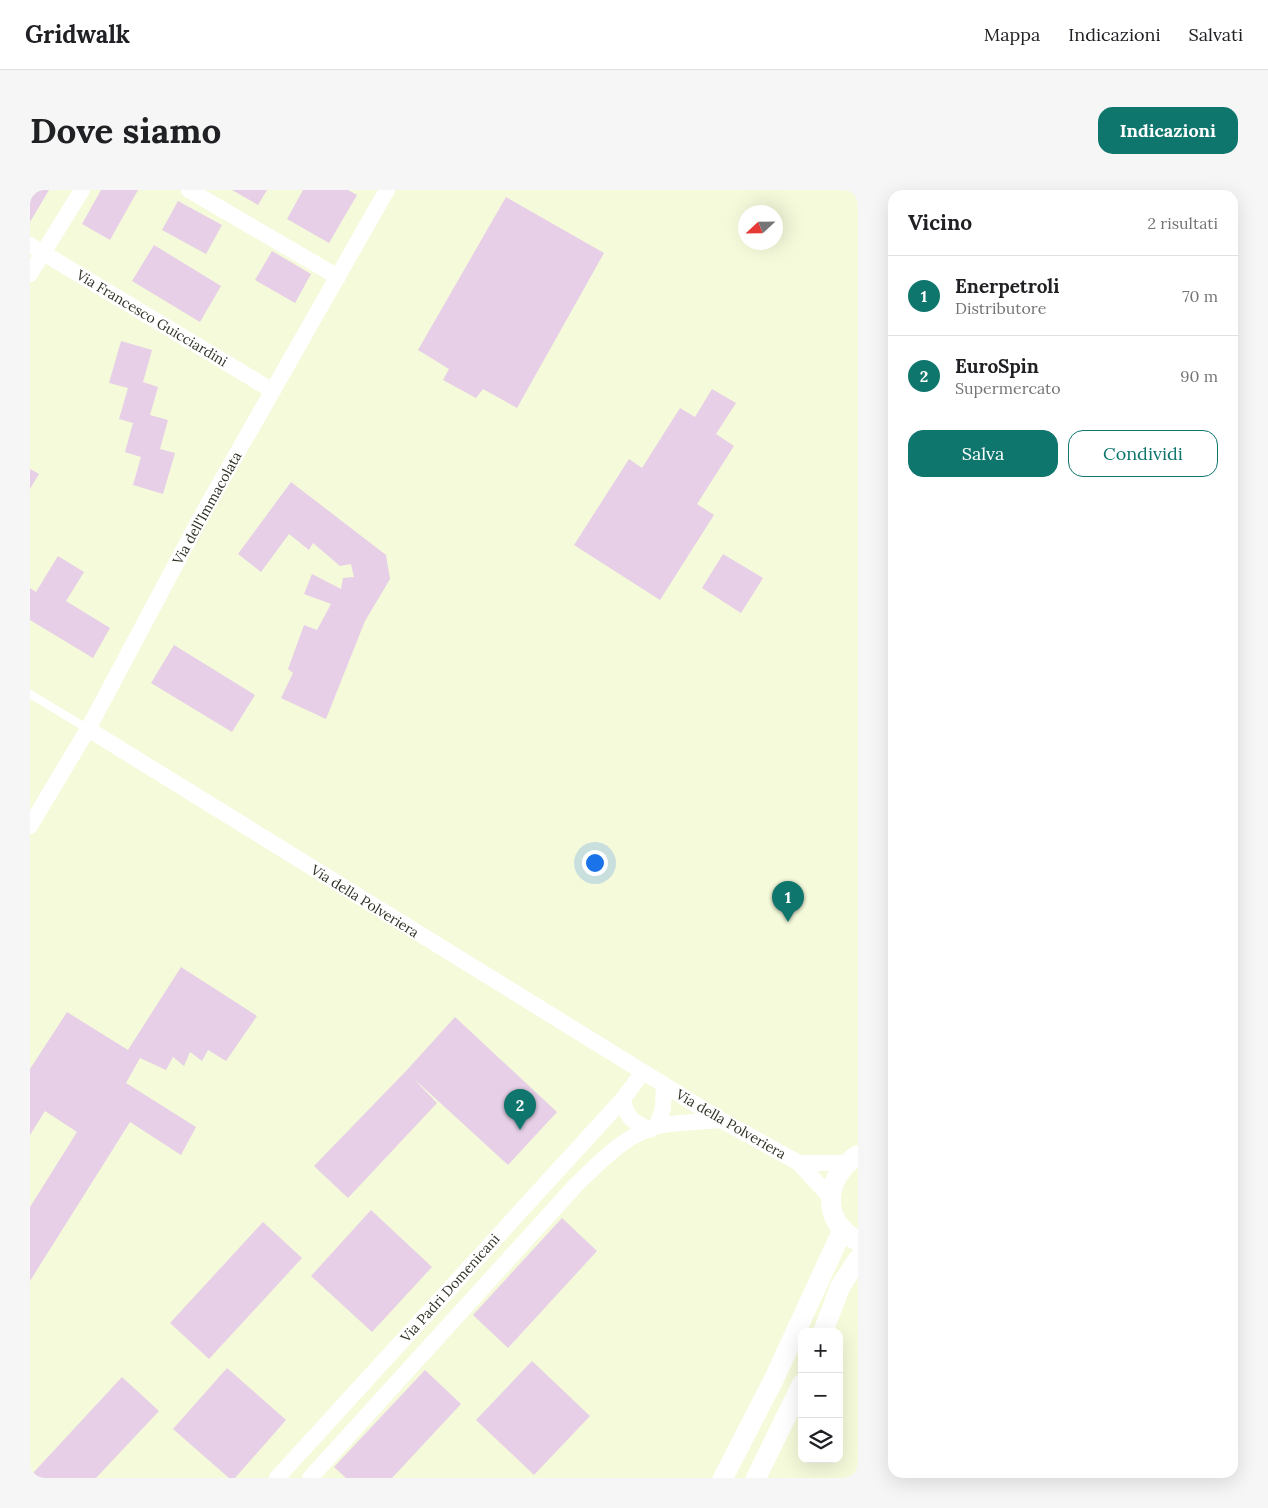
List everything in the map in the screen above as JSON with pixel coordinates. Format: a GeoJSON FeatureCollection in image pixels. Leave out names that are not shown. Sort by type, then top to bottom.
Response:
{"type":"FeatureCollection","features":[{"type":"Feature","properties":{"kind":"street"},"geometry":{"type":"LineString","coordinates":[[30,274],[36,249],[82,190]]}},
{"type":"Feature","properties":{"kind":"street"},"geometry":{"type":"LineString","coordinates":[[189,190],[338,277]]}},
{"type":"Feature","properties":{"kind":"street","name":"Via dell'Immacolata"},"geometry":{"type":"LineString","coordinates":[[30,826],[88,729],[203,513],[387,190]]}},
{"type":"Feature","properties":{"kind":"street","name":"Via Francesco Guicciardini"},"geometry":{"type":"LineString","coordinates":[[36,249],[273,391]]}},
{"type":"Feature","properties":{"kind":"street","name":"Via della Polveriera"},"geometry":{"type":"LineString","coordinates":[[88,729],[643,1072]]}},
{"type":"Feature","properties":{"kind":"street"},"geometry":{"type":"LineString","coordinates":[[623,1099],[625,1112],[635,1123],[653,1129],[663,1109],[664,1085],[643,1072]]}},
{"type":"Feature","properties":{"kind":"street","name":"Via Padri Domenicani"},"geometry":{"type":"LineString","coordinates":[[277,1478],[623,1099],[643,1072]]}},
{"type":"Feature","properties":{"kind":"street","name":"Via della Polveriera"},"geometry":{"type":"LineString","coordinates":[[664,1085],[721,1120],[799,1163],[831,1198]]}},
{"type":"Feature","properties":{"kind":"street","name":"Via Padri Domenicani"},"geometry":{"type":"LineString","coordinates":[[310,1478],[576,1185],[608,1154],[634,1136],[662,1125],[721,1120]]}},
{"type":"Feature","properties":{"kind":"street"},"geometry":{"type":"LineString","coordinates":[[723,1478],[850,1235],[836,1220],[831,1198],[833,1182],[839,1172],[852,1159]]}},
{"type":"Feature","properties":{"kind":"street","name":"Via della Polveriera"},"geometry":{"type":"LineString","coordinates":[[799,1163],[852,1159]]}},
{"type":"Feature","properties":{"kind":"street"},"geometry":{"type":"LineString","coordinates":[[825,1328],[840,1287],[858,1259]]}},
{"type":"Feature","properties":{"kind":"street"},"geometry":{"type":"LineString","coordinates":[[756,1478],[798,1392]]}},
{"type":"Feature","properties":{"kind":"lane"},"geometry":{"type":"LineString","coordinates":[[30,694],[88,729]]}},
{"type":"Feature","properties":{"kind":"building"},"geometry":{"type":"Polygon","coordinates":[[[30,190],[49,190],[30,222],[30,190]]]}},
{"type":"Feature","properties":{"kind":"building"},"geometry":{"type":"Polygon","coordinates":[[[101,190],[138,190],[110,240],[82,224],[101,190]]]}},
{"type":"Feature","properties":{"kind":"building"},"geometry":{"type":"Polygon","coordinates":[[[232,190],[267,190],[258,205],[232,190]]]}},
{"type":"Feature","properties":{"kind":"building"},"geometry":{"type":"Polygon","coordinates":[[[303,190],[348,190],[357,195],[329,243],[287,219],[303,190]]]}},
{"type":"Feature","properties":{"kind":"building"},"geometry":{"type":"Polygon","coordinates":[[[506,197],[604,253],[517,408],[483,389],[476,398],[443,380],[449,369],[418,350],[506,197]]]}},
{"type":"Feature","properties":{"kind":"building"},"geometry":{"type":"Polygon","coordinates":[[[178,201],[222,225],[206,254],[162,230],[178,201]]]}},
{"type":"Feature","properties":{"kind":"building"},"geometry":{"type":"Polygon","coordinates":[[[154,245],[221,286],[200,322],[132,281],[154,245]]]}},
{"type":"Feature","properties":{"kind":"building"},"geometry":{"type":"Polygon","coordinates":[[[272,251],[311,274],[295,303],[255,280],[272,251]]]}},
{"type":"Feature","properties":{"kind":"building"},"geometry":{"type":"Polygon","coordinates":[[[121,341],[152,350],[143,382],[158,387],[150,415],[168,420],[160,449],[175,453],[163,494],[133,485],[141,457],[125,452],[133,423],[119,419],[128,388],[109,383],[121,341]]]}},
{"type":"Feature","properties":{"kind":"building"},"geometry":{"type":"Polygon","coordinates":[[[712,389],[736,403],[716,434],[734,446],[697,504],[714,515],[660,600],[574,545],[629,459],[642,468],[680,408],[695,417],[712,389]]]}},
{"type":"Feature","properties":{"kind":"building"},"geometry":{"type":"Polygon","coordinates":[[[30,469],[39,474],[30,489],[30,469]]]}},
{"type":"Feature","properties":{"kind":"building"},"geometry":{"type":"Polygon","coordinates":[[[291,482],[386,555],[390,579],[365,621],[326,719],[281,698],[293,673],[288,669],[304,625],[317,630],[331,604],[304,594],[312,574],[341,589],[343,578],[354,577],[351,564],[340,566],[313,543],[309,550],[289,534],[261,572],[238,554],[291,482]]]}},
{"type":"Feature","properties":{"kind":"building"},"geometry":{"type":"Polygon","coordinates":[[[723,554],[763,578],[741,613],[702,588],[723,554]]]}},
{"type":"Feature","properties":{"kind":"building"},"geometry":{"type":"Polygon","coordinates":[[[58,556],[84,572],[66,601],[110,628],[93,658],[30,620],[30,588],[36,592],[58,556]]]}},
{"type":"Feature","properties":{"kind":"building"},"geometry":{"type":"Polygon","coordinates":[[[174,645],[255,695],[232,732],[151,683],[174,645]]]}},
{"type":"Feature","properties":{"kind":"building"},"geometry":{"type":"Polygon","coordinates":[[[181,967],[257,1016],[226,1061],[208,1050],[202,1061],[190,1052],[184,1066],[173,1057],[166,1070],[140,1058],[126,1083],[196,1127],[181,1155],[130,1122],[30,1281],[30,1207],[77,1132],[45,1111],[30,1135],[30,1069],[67,1012],[128,1050],[181,967]]]}},
{"type":"Feature","properties":{"kind":"building"},"geometry":{"type":"Polygon","coordinates":[[[455,1017],[557,1112],[508,1165],[412,1077],[437,1103],[348,1198],[314,1166],[406,1071],[455,1017]]]}},
{"type":"Feature","properties":{"kind":"building"},"geometry":{"type":"Polygon","coordinates":[[[371,1210],[432,1267],[372,1332],[311,1276],[371,1210]]]}},
{"type":"Feature","properties":{"kind":"building"},"geometry":{"type":"Polygon","coordinates":[[[562,1218],[597,1251],[508,1348],[473,1315],[562,1218]]]}},
{"type":"Feature","properties":{"kind":"building"},"geometry":{"type":"Polygon","coordinates":[[[263,1222],[302,1258],[209,1359],[170,1323],[263,1222]]]}},
{"type":"Feature","properties":{"kind":"building"},"geometry":{"type":"Polygon","coordinates":[[[532,1361],[590,1416],[534,1475],[476,1420],[532,1361]]]}},
{"type":"Feature","properties":{"kind":"building"},"geometry":{"type":"Polygon","coordinates":[[[227,1368],[286,1420],[235,1478],[229,1478],[173,1429],[227,1368]]]}},
{"type":"Feature","properties":{"kind":"building"},"geometry":{"type":"Polygon","coordinates":[[[425,1370],[461,1404],[392,1478],[346,1478],[334,1467],[425,1370]]]}},
{"type":"Feature","properties":{"kind":"building"},"geometry":{"type":"Polygon","coordinates":[[[122,1377],[159,1411],[96,1478],[38,1478],[33,1473],[122,1377]]]}},
{"type":"Feature","properties":{"kind":"place","name":"Enerpetroli"},"geometry":{"type":"Point","coordinates":[788,922]}},
{"type":"Feature","properties":{"kind":"place","name":"EuroSpin"},"geometry":{"type":"Point","coordinates":[520,1130]}}]}
